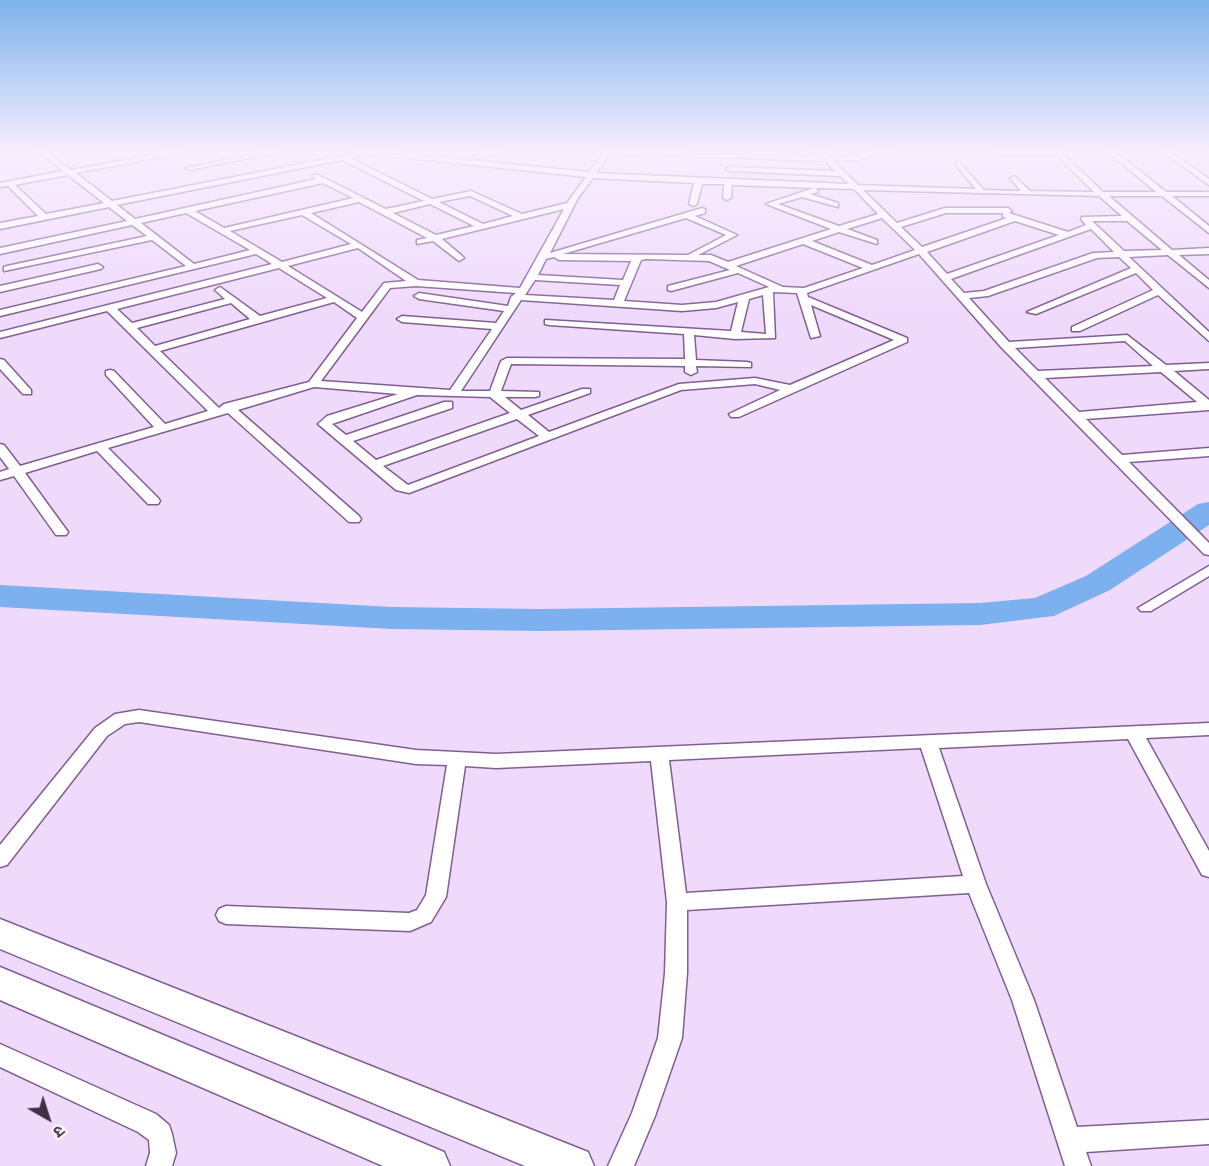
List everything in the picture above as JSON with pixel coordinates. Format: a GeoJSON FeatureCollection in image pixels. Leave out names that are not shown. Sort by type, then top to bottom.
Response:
{"type":"FeatureCollection","features":[{"type":"Feature","properties":{"kind":"main road"},"geometry":{"type":"LineString","coordinates":[[0,934],[574,1166]]}},
{"type":"Feature","properties":{"kind":"main road"},"geometry":{"type":"LineString","coordinates":[[0,983],[430,1166]]}},
{"type":"Feature","properties":{"kind":"street"},"geometry":{"type":"LineString","coordinates":[[31,206],[43,216]]}},
{"type":"Feature","properties":{"kind":"street"},"geometry":{"type":"LineString","coordinates":[[0,226],[96,206]]}},
{"type":"Feature","properties":{"kind":"street"},"geometry":{"type":"LineString","coordinates":[[112,206],[194,267]]}},
{"type":"Feature","properties":{"kind":"street"},"geometry":{"type":"LineString","coordinates":[[0,251],[199,206]]}},
{"type":"Feature","properties":{"kind":"street"},"geometry":{"type":"LineString","coordinates":[[224,231],[330,206]]}},
{"type":"Feature","properties":{"kind":"street"},"geometry":{"type":"LineString","coordinates":[[374,206],[436,239],[459,258]]}},
{"type":"Feature","properties":{"kind":"street"},"geometry":{"type":"LineString","coordinates":[[385,212],[411,206]]}},
{"type":"Feature","properties":{"kind":"street"},"geometry":{"type":"LineString","coordinates":[[441,206],[482,227]]}},
{"type":"Feature","properties":{"kind":"street"},"geometry":{"type":"LineString","coordinates":[[499,206],[521,217]]}},
{"type":"Feature","properties":{"kind":"street"},"geometry":{"type":"LineString","coordinates":[[420,242],[564,206]]}},
{"type":"Feature","properties":{"kind":"street"},"geometry":{"type":"LineString","coordinates":[[450,399],[532,277],[569,206]]}},
{"type":"Feature","properties":{"kind":"street"},"geometry":{"type":"LineString","coordinates":[[777,206],[874,242]]}},
{"type":"Feature","properties":{"kind":"street"},"geometry":{"type":"LineString","coordinates":[[874,206],[920,250],[1005,345],[1078,416],[1209,551]]}},
{"type":"Feature","properties":{"kind":"street"},"geometry":{"type":"LineString","coordinates":[[1116,206],[1209,285]]}},
{"type":"Feature","properties":{"kind":"street"},"geometry":{"type":"LineString","coordinates":[[1179,206],[1209,230]]}},
{"type":"Feature","properties":{"kind":"street"},"geometry":{"type":"LineString","coordinates":[[186,209],[259,251],[362,316]]}},
{"type":"Feature","properties":{"kind":"street"},"geometry":{"type":"LineString","coordinates":[[895,226],[948,210],[990,210],[1012,214],[1066,234]]}},
{"type":"Feature","properties":{"kind":"street"},"geometry":{"type":"LineString","coordinates":[[543,257],[702,211]]}},
{"type":"Feature","properties":{"kind":"street"},"geometry":{"type":"LineString","coordinates":[[303,212],[359,245],[416,283]]}},
{"type":"Feature","properties":{"kind":"street"},"geometry":{"type":"LineString","coordinates":[[803,294],[1012,214]]}},
{"type":"Feature","properties":{"kind":"street"},"geometry":{"type":"LineString","coordinates":[[686,215],[733,235],[689,255]]}},
{"type":"Feature","properties":{"kind":"street"},"geometry":{"type":"LineString","coordinates":[[728,265],[883,215]]}},
{"type":"Feature","properties":{"kind":"street"},"geometry":{"type":"LineString","coordinates":[[1130,218],[1085,219],[1209,338]]}},
{"type":"Feature","properties":{"kind":"street"},"geometry":{"type":"LineString","coordinates":[[944,278],[1092,226]]}},
{"type":"Feature","properties":{"kind":"street"},"geometry":{"type":"LineString","coordinates":[[7,269],[155,237]]}},
{"type":"Feature","properties":{"kind":"street"},"geometry":{"type":"LineString","coordinates":[[804,241],[872,268]]}},
{"type":"Feature","properties":{"kind":"street"},"geometry":{"type":"LineString","coordinates":[[0,335],[359,245]]}},
{"type":"Feature","properties":{"kind":"street"},"geometry":{"type":"LineString","coordinates":[[0,313],[259,251]]}},
{"type":"Feature","properties":{"kind":"street"},"geometry":{"type":"LineString","coordinates":[[960,296],[985,294],[1086,258],[1121,253],[1209,251]]}},
{"type":"Feature","properties":{"kind":"street"},"geometry":{"type":"LineString","coordinates":[[543,257],[703,256],[740,270],[774,289],[803,294],[903,340],[735,414]]}},
{"type":"Feature","properties":{"kind":"street"},"geometry":{"type":"LineString","coordinates":[[617,305],[637,258]]}},
{"type":"Feature","properties":{"kind":"street"},"geometry":{"type":"LineString","coordinates":[[0,289],[98,267]]}},
{"type":"Feature","properties":{"kind":"street"},"geometry":{"type":"LineString","coordinates":[[1032,312],[1137,269]]}},
{"type":"Feature","properties":{"kind":"street"},"geometry":{"type":"LineString","coordinates":[[671,288],[740,270]]}},
{"type":"Feature","properties":{"kind":"street"},"geometry":{"type":"LineString","coordinates":[[532,277],[628,283]]}},
{"type":"Feature","properties":{"kind":"street"},"geometry":{"type":"LineString","coordinates":[[314,384],[383,287],[400,282],[617,305],[693,308],[744,298],[774,289]]}},
{"type":"Feature","properties":{"kind":"street"},"geometry":{"type":"LineString","coordinates":[[549,322],[735,336],[771,336],[774,289]]}},
{"type":"Feature","properties":{"kind":"street"},"geometry":{"type":"LineString","coordinates":[[220,290],[258,320]]}},
{"type":"Feature","properties":{"kind":"street"},"geometry":{"type":"LineString","coordinates":[[1076,329],[1160,290]]}},
{"type":"Feature","properties":{"kind":"street"},"geometry":{"type":"LineString","coordinates":[[803,294],[815,336]]}},
{"type":"Feature","properties":{"kind":"street"},"geometry":{"type":"LineString","coordinates":[[419,296],[509,309]]}},
{"type":"Feature","properties":{"kind":"street"},"geometry":{"type":"LineString","coordinates":[[735,336],[744,298]]}},
{"type":"Feature","properties":{"kind":"street"},"geometry":{"type":"LineString","coordinates":[[151,350],[334,299]]}},
{"type":"Feature","properties":{"kind":"street"},"geometry":{"type":"LineString","coordinates":[[130,327],[232,300]]}},
{"type":"Feature","properties":{"kind":"street"},"geometry":{"type":"LineString","coordinates":[[109,307],[215,411]]}},
{"type":"Feature","properties":{"kind":"street"},"geometry":{"type":"LineString","coordinates":[[402,319],[498,326]]}},
{"type":"Feature","properties":{"kind":"street"},"geometry":{"type":"LineString","coordinates":[[689,333],[690,385]]}},
{"type":"Feature","properties":{"kind":"street"},"geometry":{"type":"LineString","coordinates":[[1005,345],[1123,336],[1209,406]]}},
{"type":"Feature","properties":{"kind":"street"},"geometry":{"type":"LineString","coordinates":[[494,395],[507,361],[514,359],[691,362],[747,366]]}},
{"type":"Feature","properties":{"kind":"street"},"geometry":{"type":"LineString","coordinates":[[0,362],[27,392]]}},
{"type":"Feature","properties":{"kind":"street"},"geometry":{"type":"LineString","coordinates":[[1035,375],[1209,366]]}},
{"type":"Feature","properties":{"kind":"street"},"geometry":{"type":"LineString","coordinates":[[110,373],[161,427]]}},
{"type":"Feature","properties":{"kind":"street"},"geometry":{"type":"LineString","coordinates":[[420,390],[325,422],[326,427],[401,487],[409,489],[690,385],[756,381],[791,388]]}},
{"type":"Feature","properties":{"kind":"street"},"geometry":{"type":"LineString","coordinates":[[0,476],[228,407],[314,384],[420,390],[450,399]]}},
{"type":"Feature","properties":{"kind":"street"},"geometry":{"type":"LineString","coordinates":[[374,465],[586,391]]}},
{"type":"Feature","properties":{"kind":"street"},"geometry":{"type":"LineString","coordinates":[[344,440],[450,399],[535,394]]}},
{"type":"Feature","properties":{"kind":"street"},"geometry":{"type":"LineString","coordinates":[[494,395],[548,437]]}},
{"type":"Feature","properties":{"kind":"street"},"geometry":{"type":"LineString","coordinates":[[1078,416],[1209,406]]}},
{"type":"Feature","properties":{"kind":"street"},"geometry":{"type":"LineString","coordinates":[[228,407],[354,519]]}},
{"type":"Feature","properties":{"kind":"street"},"geometry":{"type":"LineString","coordinates":[[99,446],[153,501]]}},
{"type":"Feature","properties":{"kind":"street"},"geometry":{"type":"LineString","coordinates":[[0,448],[61,532]]}},
{"type":"Feature","properties":{"kind":"street"},"geometry":{"type":"LineString","coordinates":[[1119,459],[1209,452]]}},
{"type":"Feature","properties":{"kind":"street"},"geometry":{"type":"LineString","coordinates":[[1146,608],[1209,570]]}},
{"type":"Feature","properties":{"kind":"street"},"geometry":{"type":"LineString","coordinates":[[0,859],[101,732],[121,718],[139,716],[416,757],[456,760],[538,760],[1209,729]]}},
{"type":"Feature","properties":{"kind":"street"},"geometry":{"type":"LineString","coordinates":[[1134,733],[1207,863]]}},
{"type":"Feature","properties":{"kind":"street"},"geometry":{"type":"LineString","coordinates":[[928,743],[976,884],[1023,1000],[1078,1166]]}},
{"type":"Feature","properties":{"kind":"street"},"geometry":{"type":"LineString","coordinates":[[621,1166],[643,1116],[670,1038],[676,973],[677,902],[660,753]]}},
{"type":"Feature","properties":{"kind":"street"},"geometry":{"type":"LineString","coordinates":[[226,915],[410,922],[424,916],[436,897],[456,760]]}},
{"type":"Feature","properties":{"kind":"street"},"geometry":{"type":"LineString","coordinates":[[677,902],[976,884]]}},
{"type":"Feature","properties":{"kind":"street"},"geometry":{"type":"LineString","coordinates":[[0,1055],[147,1123],[160,1134],[163,1153],[159,1166]]}},
{"type":"Feature","properties":{"kind":"street"},"geometry":{"type":"LineString","coordinates":[[1071,1140],[1209,1132]]}},
{"type":"Feature","properties":{"kind":"waterway"},"geometry":{"type":"LineString","coordinates":[[0,596],[392,618],[541,620],[980,614],[1041,608],[1098,583],[1209,511]]}}]}
